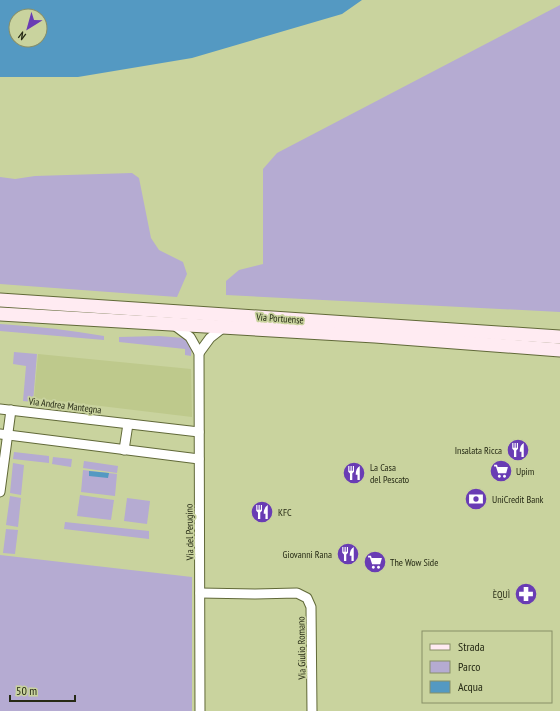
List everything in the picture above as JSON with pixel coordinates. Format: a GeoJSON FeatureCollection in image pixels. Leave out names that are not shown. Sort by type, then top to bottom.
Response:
{"type":"FeatureCollection","features":[{"type":"Feature","properties":{"kind":"street","name":"Via Portuense"},"geometry":{"type":"LineString","coordinates":[[0,300],[560,337]]}},
{"type":"Feature","properties":{"kind":"street","name":"Via Portuense"},"geometry":{"type":"LineString","coordinates":[[0,314],[224,327],[560,350]]}},
{"type":"Feature","properties":{"kind":"street"},"geometry":{"type":"LineString","coordinates":[[171,324],[190,337],[199,353],[210,338],[224,327]]}},
{"type":"Feature","properties":{"kind":"street","name":"Via del Perugino"},"geometry":{"type":"LineString","coordinates":[[199,353],[200,711]]}},
{"type":"Feature","properties":{"kind":"street","name":"Via Andrea Mantegna"},"geometry":{"type":"LineString","coordinates":[[0,408],[199,432]]}},
{"type":"Feature","properties":{"kind":"street"},"geometry":{"type":"LineString","coordinates":[[0,492],[3,435],[11,410]]}},
{"type":"Feature","properties":{"kind":"street"},"geometry":{"type":"LineString","coordinates":[[124,450],[128,424]]}},
{"type":"Feature","properties":{"kind":"street"},"geometry":{"type":"LineString","coordinates":[[3,435],[199,460]]}},
{"type":"Feature","properties":{"kind":"street","name":"Via Giulio Romano"},"geometry":{"type":"LineString","coordinates":[[200,593],[297,593],[307,598],[311,607],[312,711]]}},
{"type":"Feature","properties":{"kind":"shaded area"},"geometry":{"type":"Polygon","coordinates":[[[38,354],[191,369],[192,417],[34,398],[38,354]]]}},
{"type":"Feature","properties":{"kind":"green space"},"geometry":{"type":"Polygon","coordinates":[[[560,5],[560,312],[226,295],[226,281],[239,270],[263,264],[263,169],[277,153],[560,5]]]}},
{"type":"Feature","properties":{"kind":"green space"},"geometry":{"type":"Polygon","coordinates":[[[132,173],[139,178],[151,238],[159,250],[183,262],[187,274],[177,297],[0,284],[0,177],[15,179],[35,176],[132,173]]]}},
{"type":"Feature","properties":{"kind":"green space"},"geometry":{"type":"Polygon","coordinates":[[[0,324],[52,328],[104,336],[104,340],[0,331],[0,324]]]}},
{"type":"Feature","properties":{"kind":"green space"},"geometry":{"type":"Polygon","coordinates":[[[159,336],[184,338],[192,345],[191,356],[185,355],[185,349],[119,342],[119,337],[159,336]]]}},
{"type":"Feature","properties":{"kind":"green space"},"geometry":{"type":"Polygon","coordinates":[[[14,352],[37,354],[33,402],[23,401],[26,366],[13,364],[14,352]]]}},
{"type":"Feature","properties":{"kind":"green space"},"geometry":{"type":"Polygon","coordinates":[[[14,452],[49,456],[49,463],[13,459],[14,452]]]}},
{"type":"Feature","properties":{"kind":"green space"},"geometry":{"type":"Polygon","coordinates":[[[53,457],[72,459],[71,467],[52,464],[53,457]]]}},
{"type":"Feature","properties":{"kind":"green space"},"geometry":{"type":"Polygon","coordinates":[[[84,461],[118,466],[117,473],[83,468],[84,461]]]}},
{"type":"Feature","properties":{"kind":"green space"},"geometry":{"type":"Polygon","coordinates":[[[13,463],[24,465],[21,495],[10,493],[13,463]]]}},
{"type":"Feature","properties":{"kind":"green space"},"geometry":{"type":"Polygon","coordinates":[[[83,470],[117,474],[115,496],[81,492],[83,470]]]}},
{"type":"Feature","properties":{"kind":"green space"},"geometry":{"type":"Polygon","coordinates":[[[80,495],[114,500],[111,520],[77,516],[80,495]]]}},
{"type":"Feature","properties":{"kind":"green space"},"geometry":{"type":"Polygon","coordinates":[[[10,496],[21,498],[18,527],[6,525],[10,496]]]}},
{"type":"Feature","properties":{"kind":"green space"},"geometry":{"type":"Polygon","coordinates":[[[127,498],[150,501],[147,524],[124,521],[127,498]]]}},
{"type":"Feature","properties":{"kind":"green space"},"geometry":{"type":"Polygon","coordinates":[[[65,522],[149,531],[149,539],[64,529],[65,522]]]}},
{"type":"Feature","properties":{"kind":"green space"},"geometry":{"type":"Polygon","coordinates":[[[6,529],[18,530],[15,554],[3,553],[6,529]]]}},
{"type":"Feature","properties":{"kind":"green space"},"geometry":{"type":"Polygon","coordinates":[[[0,555],[192,577],[192,711],[0,711],[0,555]]]}},
{"type":"Feature","properties":{"kind":"water"},"geometry":{"type":"Polygon","coordinates":[[[0,0],[362,0],[342,14],[192,58],[78,77],[0,77],[0,0]]]}},
{"type":"Feature","properties":{"kind":"water"},"geometry":{"type":"Polygon","coordinates":[[[89,471],[109,473],[108,478],[89,476],[89,471]]]}},
{"type":"Feature","properties":{"kind":"place","name":"Insalata Ricca"},"geometry":{"type":"Point","coordinates":[518,450]}},
{"type":"Feature","properties":{"kind":"place","name":"Upim"},"geometry":{"type":"Point","coordinates":[501,471]}},
{"type":"Feature","properties":{"kind":"place","name":"La Casa del Pescato"},"geometry":{"type":"Point","coordinates":[354,473]}},
{"type":"Feature","properties":{"kind":"place","name":"UniCredit Bank"},"geometry":{"type":"Point","coordinates":[476,499]}},
{"type":"Feature","properties":{"kind":"place","name":"KFC"},"geometry":{"type":"Point","coordinates":[262,512]}},
{"type":"Feature","properties":{"kind":"place","name":"Giovanni Rana"},"geometry":{"type":"Point","coordinates":[348,554]}},
{"type":"Feature","properties":{"kind":"place","name":"The Wow Side"},"geometry":{"type":"Point","coordinates":[375,562]}},
{"type":"Feature","properties":{"kind":"place","name":"ÈQUÌ"},"geometry":{"type":"Point","coordinates":[526,594]}}]}
